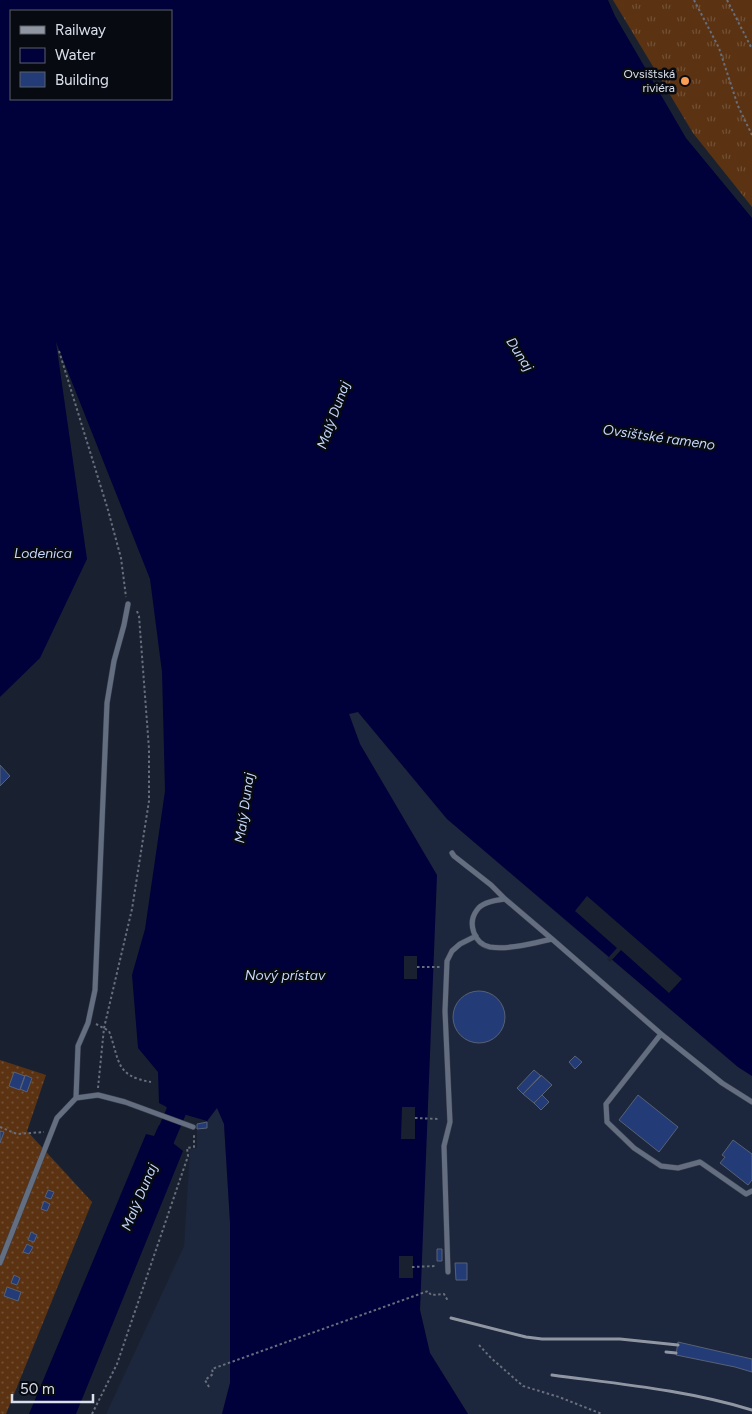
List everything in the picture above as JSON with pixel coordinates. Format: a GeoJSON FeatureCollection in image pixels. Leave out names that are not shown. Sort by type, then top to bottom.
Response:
{"type":"FeatureCollection","features":[{"type":"Feature","properties":{"kind":"lane"},"geometry":{"type":"LineString","coordinates":[[76,1098],[78,1046],[88,1023],[95,990],[108,702],[114,661],[128,604]]}},
{"type":"Feature","properties":{"kind":"lane"},"geometry":{"type":"LineString","coordinates":[[452,853],[661,1034],[722,1083],[752,1102]]}},
{"type":"Feature","properties":{"kind":"lane"},"geometry":{"type":"LineString","coordinates":[[505,899],[488,903],[477,909],[472,920],[473,931],[479,941],[488,947],[502,948],[552,940]]}},
{"type":"Feature","properties":{"kind":"lane"},"geometry":{"type":"LineString","coordinates":[[448,1272],[444,1146],[450,1122],[445,1011],[447,961],[452,951],[460,944],[476,936]]}},
{"type":"Feature","properties":{"kind":"lane"},"geometry":{"type":"LineString","coordinates":[[661,1034],[606,1104],[607,1122],[634,1148],[661,1166],[678,1168],[700,1162],[746,1194],[752,1191]]}},
{"type":"Feature","properties":{"kind":"lane"},"geometry":{"type":"LineString","coordinates":[[0,1262],[57,1118],[76,1098],[98,1095],[125,1102],[194,1127]]}},
{"type":"Feature","properties":{"kind":"path"},"geometry":{"type":"LineString","coordinates":[[694,0],[718,48],[738,106],[752,135]]}},
{"type":"Feature","properties":{"kind":"path"},"geometry":{"type":"LineString","coordinates":[[727,0],[752,49]]}},
{"type":"Feature","properties":{"kind":"path"},"geometry":{"type":"LineString","coordinates":[[59,351],[108,510],[121,558],[128,604],[135,608],[139,616],[150,749],[149,800],[132,909],[104,1028],[98,1095]]}},
{"type":"Feature","properties":{"kind":"path"},"geometry":{"type":"LineString","coordinates":[[417,967],[442,967]]}},
{"type":"Feature","properties":{"kind":"path"},"geometry":{"type":"LineString","coordinates":[[88,1023],[98,1024],[109,1032],[120,1066],[129,1076],[151,1082]]}},
{"type":"Feature","properties":{"kind":"path"},"geometry":{"type":"LineString","coordinates":[[415,1118],[439,1118]]}},
{"type":"Feature","properties":{"kind":"path"},"geometry":{"type":"LineString","coordinates":[[0,1128],[17,1134],[52,1131]]}},
{"type":"Feature","properties":{"kind":"path"},"geometry":{"type":"LineString","coordinates":[[92,1414],[117,1364],[188,1156],[187,1148],[194,1147],[194,1136]]}},
{"type":"Feature","properties":{"kind":"path"},"geometry":{"type":"LineString","coordinates":[[412,1267],[436,1266]]}},
{"type":"Feature","properties":{"kind":"path"},"geometry":{"type":"LineString","coordinates":[[209,1388],[205,1380],[213,1374],[212,1369],[428,1291],[431,1295],[444,1294],[448,1301]]}},
{"type":"Feature","properties":{"kind":"path"},"geometry":{"type":"LineString","coordinates":[[478,1345],[522,1386],[559,1397],[602,1414]]}},
{"type":"Feature","properties":{"kind":"shaded area"},"geometry":{"type":"Polygon","coordinates":[[[358,712],[447,819],[738,1067],[752,1076],[752,1414],[468,1414],[430,1353],[420,1310],[360,744],[349,714],[358,712]]]}},
{"type":"Feature","properties":{"kind":"shaded area"},"geometry":{"type":"Polygon","coordinates":[[[217,1107],[224,1124],[230,1222],[230,1383],[222,1414],[106,1414],[184,1246],[190,1149],[197,1148],[197,1124],[207,1122],[217,1107]]]}},
{"type":"Feature","properties":{"kind":"green space","name":"Ovsištská riviéra"},"geometry":{"type":"Polygon","coordinates":[[[613,0],[752,0],[752,207],[693,133],[613,0]]]}},
{"type":"Feature","properties":{"kind":"green space"},"geometry":{"type":"Polygon","coordinates":[[[0,1060],[46,1075],[27,1131],[92,1202],[6,1414],[0,1414],[0,1060]]]}},
{"type":"Feature","properties":{"kind":"water"},"geometry":{"type":"Polygon","coordinates":[[[0,0],[608,0],[615,16],[686,138],[752,218],[752,1076],[738,1067],[447,819],[358,712],[349,714],[360,744],[437,875],[420,1310],[430,1353],[468,1414],[222,1414],[230,1383],[230,1222],[224,1124],[217,1108],[207,1121],[176,1112],[159,1103],[158,1072],[138,1048],[132,975],[145,929],[165,791],[162,672],[150,579],[56,342],[87,559],[40,658],[0,697],[0,0]]]}},
{"type":"Feature","properties":{"kind":"water"},"geometry":{"type":"Polygon","coordinates":[[[159,1125],[176,1131],[173,1143],[183,1151],[76,1414],[29,1414],[146,1134],[154,1136],[159,1125]]]}},
{"type":"Feature","properties":{"kind":"pier"},"geometry":{"type":"Polygon","coordinates":[[[587,896],[682,979],[669,993],[621,950],[610,962],[607,959],[617,948],[575,911],[587,896]]]}},
{"type":"Feature","properties":{"kind":"pier"},"geometry":{"type":"Polygon","coordinates":[[[404,956],[417,956],[417,979],[404,979],[404,956]]]}},
{"type":"Feature","properties":{"kind":"pier"},"geometry":{"type":"Polygon","coordinates":[[[402,1107],[415,1107],[415,1139],[401,1139],[402,1107]]]}},
{"type":"Feature","properties":{"kind":"pier"},"geometry":{"type":"Polygon","coordinates":[[[399,1256],[413,1256],[413,1278],[399,1278],[399,1256]]]}},
{"type":"Feature","properties":{"kind":"building"},"geometry":{"type":"Polygon","coordinates":[[[0,765],[10,776],[0,786],[0,765]]]}},
{"type":"Feature","properties":{"kind":"building"},"geometry":{"type":"Polygon","coordinates":[[[479,991],[493,995],[501,1003],[505,1017],[501,1031],[493,1039],[479,1043],[465,1039],[457,1031],[453,1017],[457,1003],[465,995],[479,991]]]}},
{"type":"Feature","properties":{"kind":"building"},"geometry":{"type":"Polygon","coordinates":[[[575,1056],[582,1062],[575,1069],[569,1062],[575,1056]]]}},
{"type":"Feature","properties":{"kind":"building"},"geometry":{"type":"Polygon","coordinates":[[[534,1070],[541,1076],[523,1094],[517,1088],[534,1070]]]}},
{"type":"Feature","properties":{"kind":"building"},"geometry":{"type":"Polygon","coordinates":[[[14,1072],[25,1076],[20,1090],[9,1086],[14,1072]]]}},
{"type":"Feature","properties":{"kind":"building"},"geometry":{"type":"Polygon","coordinates":[[[25,1075],[32,1078],[27,1092],[20,1089],[25,1075]]]}},
{"type":"Feature","properties":{"kind":"building"},"geometry":{"type":"Polygon","coordinates":[[[541,1075],[552,1085],[534,1103],[523,1094],[541,1075]]]}},
{"type":"Feature","properties":{"kind":"building"},"geometry":{"type":"Polygon","coordinates":[[[542,1095],[549,1102],[541,1110],[534,1103],[542,1095]]]}},
{"type":"Feature","properties":{"kind":"building"},"geometry":{"type":"Polygon","coordinates":[[[638,1095],[678,1127],[659,1152],[619,1120],[638,1095]]]}},
{"type":"Feature","properties":{"kind":"building"},"geometry":{"type":"Polygon","coordinates":[[[207,1122],[207,1128],[197,1129],[197,1124],[207,1122]]]}},
{"type":"Feature","properties":{"kind":"building"},"geometry":{"type":"Polygon","coordinates":[[[0,1131],[4,1132],[0,1143],[0,1131]]]}},
{"type":"Feature","properties":{"kind":"building"},"geometry":{"type":"Polygon","coordinates":[[[733,1140],[752,1154],[752,1180],[748,1185],[720,1163],[725,1157],[722,1155],[733,1140]]]}},
{"type":"Feature","properties":{"kind":"building"},"geometry":{"type":"Polygon","coordinates":[[[48,1190],[54,1192],[51,1199],[45,1197],[48,1190]]]}},
{"type":"Feature","properties":{"kind":"building"},"geometry":{"type":"Polygon","coordinates":[[[44,1201],[50,1204],[47,1211],[41,1209],[44,1201]]]}},
{"type":"Feature","properties":{"kind":"building"},"geometry":{"type":"Polygon","coordinates":[[[31,1232],[37,1235],[34,1242],[28,1240],[31,1232]]]}},
{"type":"Feature","properties":{"kind":"building"},"geometry":{"type":"Polygon","coordinates":[[[27,1244],[33,1247],[29,1254],[23,1252],[27,1244]]]}},
{"type":"Feature","properties":{"kind":"building"},"geometry":{"type":"Polygon","coordinates":[[[437,1249],[442,1249],[442,1261],[437,1261],[437,1249]]]}},
{"type":"Feature","properties":{"kind":"building"},"geometry":{"type":"Polygon","coordinates":[[[455,1263],[467,1263],[467,1280],[456,1280],[455,1263]]]}},
{"type":"Feature","properties":{"kind":"building"},"geometry":{"type":"Polygon","coordinates":[[[14,1275],[20,1278],[17,1285],[11,1283],[14,1275]]]}},
{"type":"Feature","properties":{"kind":"building"},"geometry":{"type":"Polygon","coordinates":[[[7,1287],[21,1292],[18,1301],[4,1296],[7,1287]]]}},
{"type":"Feature","properties":{"kind":"building"},"geometry":{"type":"Polygon","coordinates":[[[678,1342],[752,1359],[752,1372],[676,1355],[678,1342]]]}},
{"type":"Feature","properties":{"kind":"waterway","name":"Malý Dunaj"},"geometry":{"type":"LineString","coordinates":[[159,1152],[176,1112],[182,1085]]}},
{"type":"Feature","properties":{"kind":"railway"},"geometry":{"type":"LineString","coordinates":[[451,1318],[526,1337],[542,1339],[620,1339],[678,1345]]}},
{"type":"Feature","properties":{"kind":"railway"},"geometry":{"type":"LineString","coordinates":[[666,1352],[676,1353]]}},
{"type":"Feature","properties":{"kind":"railway"},"geometry":{"type":"LineString","coordinates":[[552,1375],[703,1397],[752,1410]]}},
{"type":"Feature","properties":{"kind":"place","name":"Ovsištská riviéra"},"geometry":{"type":"Point","coordinates":[685,81]}},
{"type":"Feature","properties":{"kind":"water label","name":"Dunaj"},"geometry":{"type":"Point","coordinates":[520,354]}},
{"type":"Feature","properties":{"kind":"water label","name":"Ovsištské rameno"},"geometry":{"type":"Point","coordinates":[659,437]}},
{"type":"Feature","properties":{"kind":"water label","name":"Lodenica"},"geometry":{"type":"Point","coordinates":[43,553]}},
{"type":"Feature","properties":{"kind":"water label","name":"Nový prístav"},"geometry":{"type":"Point","coordinates":[285,975]}}]}
